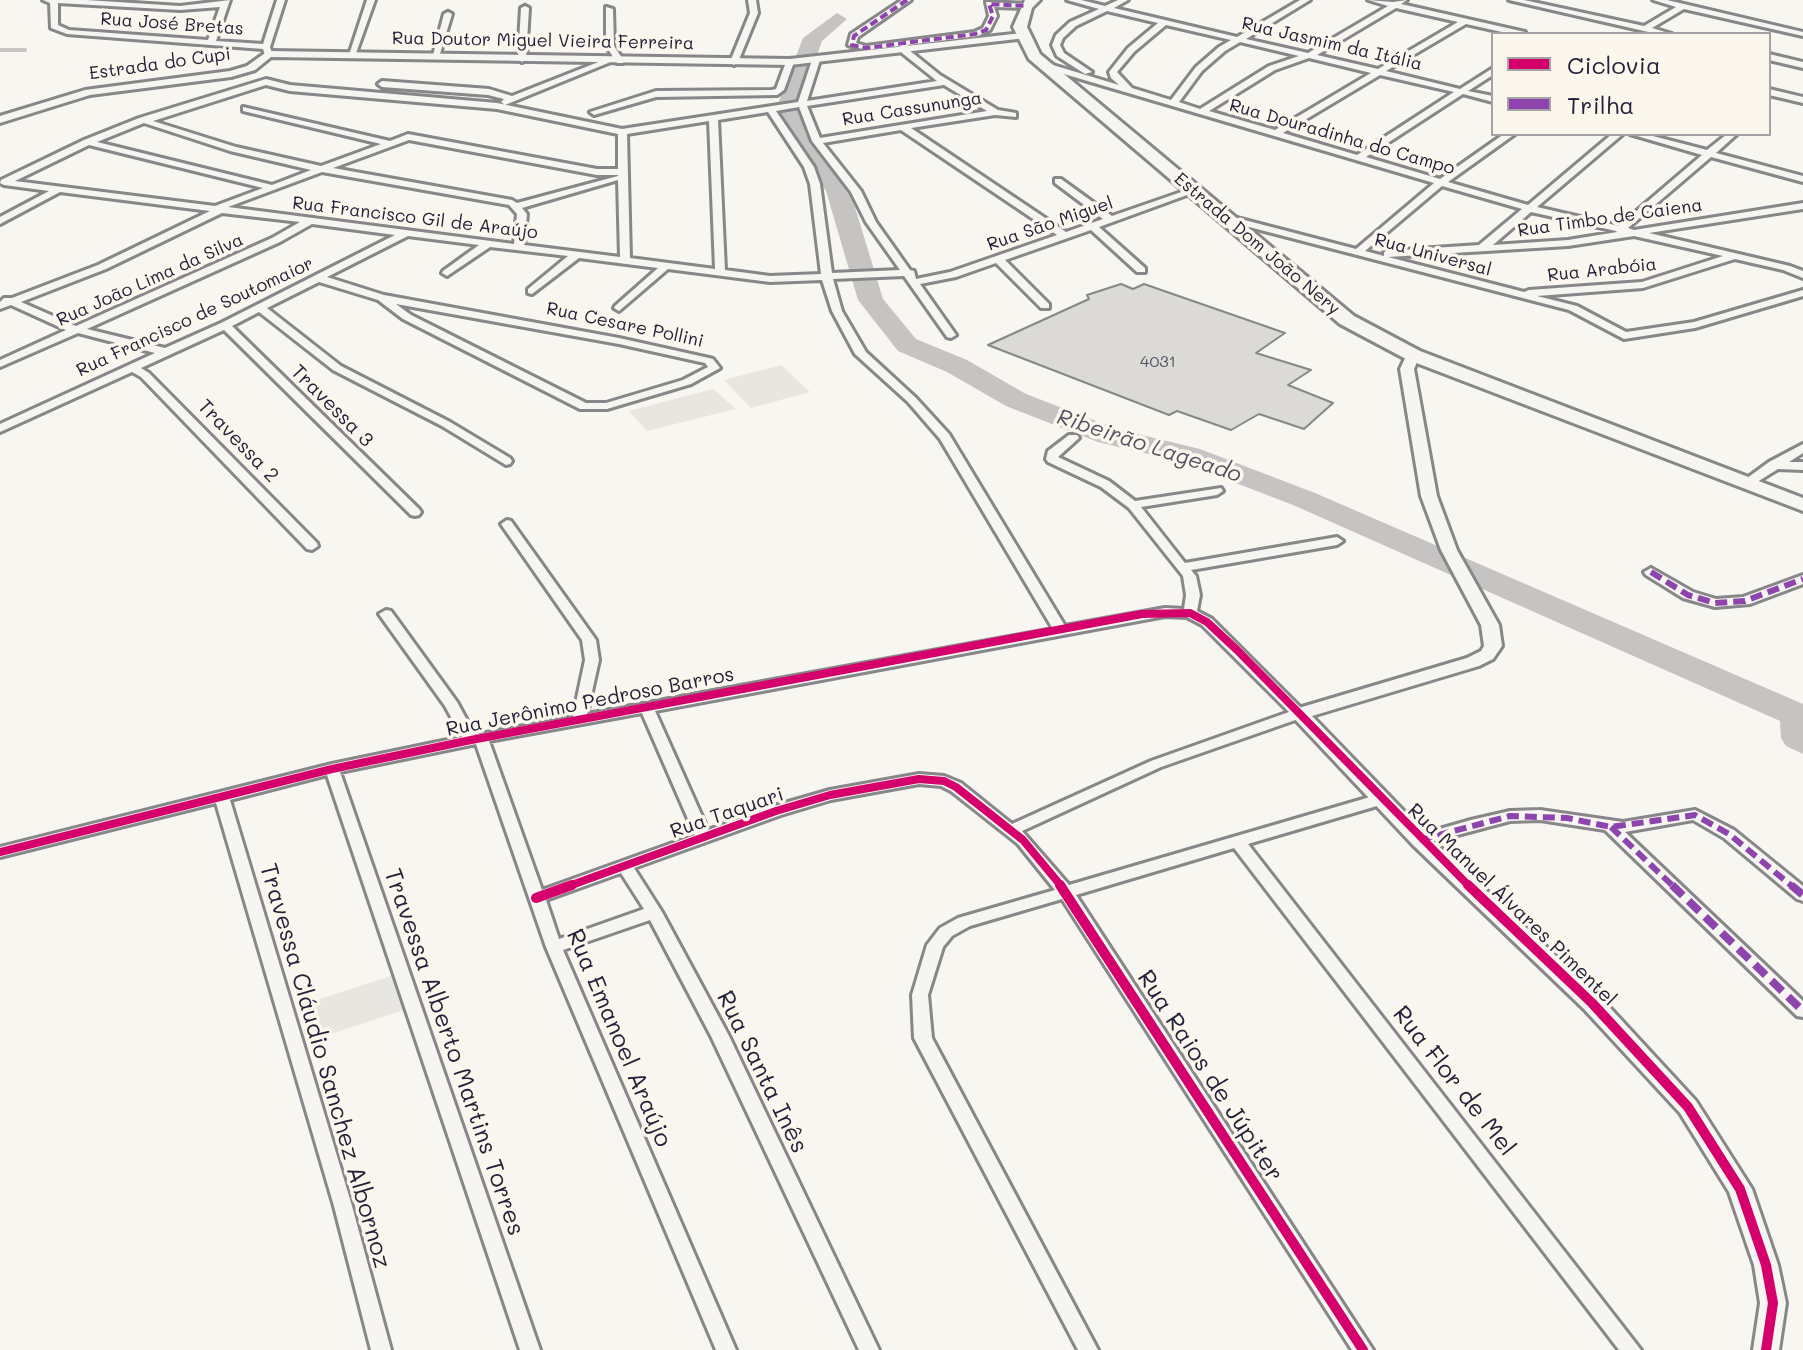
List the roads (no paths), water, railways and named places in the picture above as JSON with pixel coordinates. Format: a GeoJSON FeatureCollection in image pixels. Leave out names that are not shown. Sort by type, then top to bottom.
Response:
{"type":"FeatureCollection","features":[{"type":"Feature","properties":{"kind":"main road"},"geometry":{"type":"LineString","coordinates":[[1022,36],[1021,20],[1030,3]]}},
{"type":"Feature","properties":{"kind":"main road","name":"Estrada Dom João Nery"},"geometry":{"type":"LineString","coordinates":[[1022,36],[1043,65],[1347,320],[1413,355],[1798,504]]}},
{"type":"Feature","properties":{"kind":"street"},"geometry":{"type":"LineString","coordinates":[[47,0],[180,8],[225,2],[211,43]]}},
{"type":"Feature","properties":{"kind":"street"},"geometry":{"type":"LineString","coordinates":[[267,50],[281,0]]}},
{"type":"Feature","properties":{"kind":"street"},"geometry":{"type":"LineString","coordinates":[[351,56],[371,0]]}},
{"type":"Feature","properties":{"kind":"street"},"geometry":{"type":"LineString","coordinates":[[734,62],[754,13],[752,0]]}},
{"type":"Feature","properties":{"kind":"street"},"geometry":{"type":"LineString","coordinates":[[907,0],[850,41],[852,45],[866,48],[904,47],[981,33],[993,16],[989,4],[1030,3]]}},
{"type":"Feature","properties":{"kind":"street","name":"Rua Jasmim da Itália"},"geometry":{"type":"LineString","coordinates":[[1071,0],[1491,99]]}},
{"type":"Feature","properties":{"kind":"street"},"geometry":{"type":"LineString","coordinates":[[1124,0],[1073,24],[1059,37],[1056,45],[1060,54],[1074,65],[1118,81],[1135,92]]}},
{"type":"Feature","properties":{"kind":"street"},"geometry":{"type":"LineString","coordinates":[[1173,104],[1199,69],[1237,38],[1306,0]]}},
{"type":"Feature","properties":{"kind":"street"},"geometry":{"type":"LineString","coordinates":[[1372,0],[1398,2],[1513,32]]}},
{"type":"Feature","properties":{"kind":"street"},"geometry":{"type":"LineString","coordinates":[[1513,0],[1659,32]]}},
{"type":"Feature","properties":{"kind":"street"},"geometry":{"type":"LineString","coordinates":[[1657,0],[1803,34]]}},
{"type":"Feature","properties":{"kind":"street","name":"Rua José Bretas"},"geometry":{"type":"LineString","coordinates":[[54,1],[54,26],[67,32],[267,50]]}},
{"type":"Feature","properties":{"kind":"street"},"geometry":{"type":"LineString","coordinates":[[1201,112],[1272,68],[1309,55],[1398,2]]}},
{"type":"Feature","properties":{"kind":"street"},"geometry":{"type":"LineString","coordinates":[[1645,29],[1683,6]]}},
{"type":"Feature","properties":{"kind":"street"},"geometry":{"type":"LineString","coordinates":[[522,59],[525,8]]}},
{"type":"Feature","properties":{"kind":"street"},"geometry":{"type":"LineString","coordinates":[[493,106],[614,61],[610,46],[609,9]]}},
{"type":"Feature","properties":{"kind":"street"},"geometry":{"type":"LineString","coordinates":[[435,57],[448,14]]}},
{"type":"Feature","properties":{"kind":"street"},"geometry":{"type":"LineString","coordinates":[[1118,81],[1113,72],[1121,61],[1165,21]]}},
{"type":"Feature","properties":{"kind":"street"},"geometry":{"type":"LineString","coordinates":[[1275,134],[1465,21]]}},
{"type":"Feature","properties":{"kind":"street"},"geometry":{"type":"LineString","coordinates":[[1624,32],[1631,26]]}},
{"type":"Feature","properties":{"kind":"street","name":"Rua Doutor Miguel Vieira Ferreira"},"geometry":{"type":"LineString","coordinates":[[267,50],[351,56],[790,62],[1022,36]]}},
{"type":"Feature","properties":{"kind":"street"},"geometry":{"type":"LineString","coordinates":[[904,47],[947,82],[995,112]]}},
{"type":"Feature","properties":{"kind":"street","name":"Estrada do Cupi"},"geometry":{"type":"LineString","coordinates":[[0,120],[89,92],[231,74],[251,68],[267,50]]}},
{"type":"Feature","properties":{"kind":"street"},"geometry":{"type":"LineString","coordinates":[[1771,57],[1803,65]]}},
{"type":"Feature","properties":{"kind":"street"},"geometry":{"type":"LineString","coordinates":[[816,60],[798,105],[817,141],[856,191],[871,222],[913,277],[951,335]]}},
{"type":"Feature","properties":{"kind":"street"},"geometry":{"type":"LineString","coordinates":[[594,112],[656,94],[774,93],[780,90],[790,62]]}},
{"type":"Feature","properties":{"kind":"street","name":"Rua Douradinha do Campo"},"geometry":{"type":"LineString","coordinates":[[1043,65],[1528,208],[1803,275]]}},
{"type":"Feature","properties":{"kind":"street"},"geometry":{"type":"LineString","coordinates":[[1358,158],[1491,72]]}},
{"type":"Feature","properties":{"kind":"street"},"geometry":{"type":"LineString","coordinates":[[2,182],[142,120],[269,82],[290,88],[493,106],[622,132],[947,82]]}},
{"type":"Feature","properties":{"kind":"street"},"geometry":{"type":"LineString","coordinates":[[382,84],[489,92],[512,99]]}},
{"type":"Feature","properties":{"kind":"street"},"geometry":{"type":"LineString","coordinates":[[1773,93],[1803,100]]}},
{"type":"Feature","properties":{"kind":"street"},"geometry":{"type":"LineString","coordinates":[[246,109],[390,143]]}},
{"type":"Feature","properties":{"kind":"street"},"geometry":{"type":"LineString","coordinates":[[773,109],[809,167],[815,184],[827,278],[837,311],[861,354],[912,400],[945,437],[1060,629]]}},
{"type":"Feature","properties":{"kind":"street","name":"Rua Cassununga"},"geometry":{"type":"LineString","coordinates":[[817,141],[995,112],[1013,115]]}},
{"type":"Feature","properties":{"kind":"street"},"geometry":{"type":"LineString","coordinates":[[713,118],[720,273]]}},
{"type":"Feature","properties":{"kind":"street"},"geometry":{"type":"LineString","coordinates":[[142,120],[220,146],[320,169],[518,206],[624,174]]}},
{"type":"Feature","properties":{"kind":"street"},"geometry":{"type":"LineString","coordinates":[[903,127],[1065,236]]}},
{"type":"Feature","properties":{"kind":"street"},"geometry":{"type":"LineString","coordinates":[[622,132],[625,261]]}},
{"type":"Feature","properties":{"kind":"street"},"geometry":{"type":"LineString","coordinates":[[1359,251],[1440,183],[1507,136]]}},
{"type":"Feature","properties":{"kind":"street"},"geometry":{"type":"LineString","coordinates":[[1480,250],[1616,136]]}},
{"type":"Feature","properties":{"kind":"street"},"geometry":{"type":"LineString","coordinates":[[1643,136],[1801,176]]}},
{"type":"Feature","properties":{"kind":"street"},"geometry":{"type":"LineString","coordinates":[[1620,230],[1730,136]]}},
{"type":"Feature","properties":{"kind":"street"},"geometry":{"type":"LineString","coordinates":[[6,304],[102,267],[216,210],[271,187],[408,137],[624,174]]}},
{"type":"Feature","properties":{"kind":"street"},"geometry":{"type":"LineString","coordinates":[[87,142],[271,187]]}},
{"type":"Feature","properties":{"kind":"street"},"geometry":{"type":"LineString","coordinates":[[1058,181],[1111,220]]}},
{"type":"Feature","properties":{"kind":"street","name":"Rua Francisco Gil de Araújo"},"geometry":{"type":"LineString","coordinates":[[2,182],[770,279],[876,275]]}},
{"type":"Feature","properties":{"kind":"street"},"geometry":{"type":"LineString","coordinates":[[0,221],[56,190]]}},
{"type":"Feature","properties":{"kind":"street","name":"Rua São Miguel"},"geometry":{"type":"LineString","coordinates":[[876,275],[913,277],[998,259],[1193,191]]}},
{"type":"Feature","properties":{"kind":"street"},"geometry":{"type":"LineString","coordinates":[[518,206],[523,230],[519,247]]}},
{"type":"Feature","properties":{"kind":"street","name":"Rua Timbo de Caiena"},"geometry":{"type":"LineString","coordinates":[[1372,255],[1568,243],[1803,206]]}},
{"type":"Feature","properties":{"kind":"street","name":"Rua Universal"},"geometry":{"type":"LineString","coordinates":[[1229,219],[1573,308],[1624,336],[1695,325],[1803,293]]}},
{"type":"Feature","properties":{"kind":"street","name":"Rua João Lima da Silva"},"geometry":{"type":"LineString","coordinates":[[0,364],[276,240],[310,221]]}},
{"type":"Feature","properties":{"kind":"street"},"geometry":{"type":"LineString","coordinates":[[1093,227],[1141,270]]}},
{"type":"Feature","properties":{"kind":"street","name":"Rua Francisco de Soutomaior"},"geometry":{"type":"LineString","coordinates":[[0,428],[225,325],[404,234]]}},
{"type":"Feature","properties":{"kind":"street"},"geometry":{"type":"LineString","coordinates":[[447,273],[488,243]]}},
{"type":"Feature","properties":{"kind":"street"},"geometry":{"type":"LineString","coordinates":[[532,291],[576,255]]}},
{"type":"Feature","properties":{"kind":"street","name":"Rua Arabóia"},"geometry":{"type":"LineString","coordinates":[[1516,293],[1643,285],[1735,256]]}},
{"type":"Feature","properties":{"kind":"street"},"geometry":{"type":"LineString","coordinates":[[998,259],[1045,306]]}},
{"type":"Feature","properties":{"kind":"street"},"geometry":{"type":"LineString","coordinates":[[619,308],[666,266]]}},
{"type":"Feature","properties":{"kind":"street","name":"Rua Cesare Pollini"},"geometry":{"type":"LineString","coordinates":[[318,278],[382,298],[619,341],[709,361],[714,368],[687,382],[607,406],[584,407],[428,329],[382,298]]}},
{"type":"Feature","properties":{"kind":"street"},"geometry":{"type":"LineString","coordinates":[[0,296],[6,304],[80,330],[166,352]]}},
{"type":"Feature","properties":{"kind":"street"},"geometry":{"type":"LineString","coordinates":[[260,307],[337,368],[446,424],[506,461]]}},
{"type":"Feature","properties":{"kind":"street"},"geometry":{"type":"LineString","coordinates":[[428,329],[454,310]]}},
{"type":"Feature","properties":{"kind":"street","name":"Travessa 3"},"geometry":{"type":"LineString","coordinates":[[225,325],[415,512]]}},
{"type":"Feature","properties":{"kind":"street"},"geometry":{"type":"LineString","coordinates":[[1012,830],[1156,764],[1299,714],[1473,662],[1487,655],[1493,646],[1490,625],[1449,550],[1429,496],[1407,369],[1413,355]]}},
{"type":"Feature","properties":{"kind":"street","name":"Travessa 2"},"geometry":{"type":"LineString","coordinates":[[133,367],[145,375],[312,546]]}},
{"type":"Feature","properties":{"kind":"street"},"geometry":{"type":"LineString","coordinates":[[1073,438],[1052,454],[1052,459],[1105,484],[1133,505],[1184,567],[1192,584],[1190,613]]}},
{"type":"Feature","properties":{"kind":"street"},"geometry":{"type":"LineString","coordinates":[[1745,484],[1803,448]]}},
{"type":"Feature","properties":{"kind":"street"},"geometry":{"type":"LineString","coordinates":[[1772,465],[1803,466]]}},
{"type":"Feature","properties":{"kind":"street"},"geometry":{"type":"LineString","coordinates":[[1133,505],[1217,491]]}},
{"type":"Feature","properties":{"kind":"street"},"geometry":{"type":"LineString","coordinates":[[507,524],[589,640],[592,660],[579,720]]}},
{"type":"Feature","properties":{"kind":"street"},"geometry":{"type":"LineString","coordinates":[[1184,567],[1337,541]]}},
{"type":"Feature","properties":{"kind":"street"},"geometry":{"type":"LineString","coordinates":[[1651,572],[1688,595],[1715,603],[1745,601],[1803,579]]}},
{"type":"Feature","properties":{"kind":"street","name":"Rua Jerônimo Pedroso Barros"},"geometry":{"type":"LineString","coordinates":[[0,852],[332,769],[476,739],[1142,614],[1190,613]]}},
{"type":"Feature","properties":{"kind":"street","name":"Rua Manuel Álvares Pimentel"},"geometry":{"type":"LineString","coordinates":[[1190,613],[1215,629],[1420,840],[1592,1003],[1688,1107],[1714,1143],[1740,1189],[1766,1265],[1773,1303],[1766,1350]]}},
{"type":"Feature","properties":{"kind":"street","name":"Rua Emanoel Araújo"},"geometry":{"type":"LineString","coordinates":[[386,614],[476,739],[554,947],[726,1350]]}},
{"type":"Feature","properties":{"kind":"street"},"geometry":{"type":"LineString","coordinates":[[646,707],[704,837]]}},
{"type":"Feature","properties":{"kind":"street","name":"Travessa Alberto Martins Torres"},"geometry":{"type":"LineString","coordinates":[[332,769],[530,1350]]}},
{"type":"Feature","properties":{"kind":"street","name":"Rua Taquari"},"geometry":{"type":"LineString","coordinates":[[536,898],[830,795],[919,779],[944,781],[956,787],[1012,830]]}},
{"type":"Feature","properties":{"kind":"street","name":"Travessa Cláudio Sanchez Albornoz"},"geometry":{"type":"LineString","coordinates":[[221,796],[343,1206],[381,1350]]}},
{"type":"Feature","properties":{"kind":"street"},"geometry":{"type":"LineString","coordinates":[[1088,1350],[934,1065],[923,1038],[920,1018],[927,966],[935,945],[946,932],[964,922],[1382,799]]}},
{"type":"Feature","properties":{"kind":"street"},"geometry":{"type":"LineString","coordinates":[[1420,840],[1510,816],[1540,815],[1611,827],[1695,815],[1729,834],[1803,895]]}},
{"type":"Feature","properties":{"kind":"street"},"geometry":{"type":"LineString","coordinates":[[1611,827],[1803,1011]]}},
{"type":"Feature","properties":{"kind":"street","name":"Rua Raios de Júpiter"},"geometry":{"type":"LineString","coordinates":[[1012,830],[1065,891],[1363,1350]]}},
{"type":"Feature","properties":{"kind":"street","name":"Rua Flor de Mel"},"geometry":{"type":"LineString","coordinates":[[1238,842],[1631,1350]]}},
{"type":"Feature","properties":{"kind":"street","name":"Rua Santa Inês"},"geometry":{"type":"LineString","coordinates":[[624,866],[654,912],[720,1036],[869,1350]]}},
{"type":"Feature","properties":{"kind":"street"},"geometry":{"type":"LineString","coordinates":[[554,947],[654,912]]}},
{"type":"Feature","properties":{"kind":"waterway","name":"Ribeirão Lageado"},"geometry":{"type":"LineString","coordinates":[[837,19],[813,38],[790,101],[790,116],[838,191],[871,300],[907,345],[957,366],[1016,400],[1108,436],[1190,455],[1304,499],[1797,715],[1799,738],[1803,743]]}},
{"type":"Feature","properties":{"kind":"waterway"},"geometry":{"type":"LineString","coordinates":[[0,50],[25,50]]}}]}
